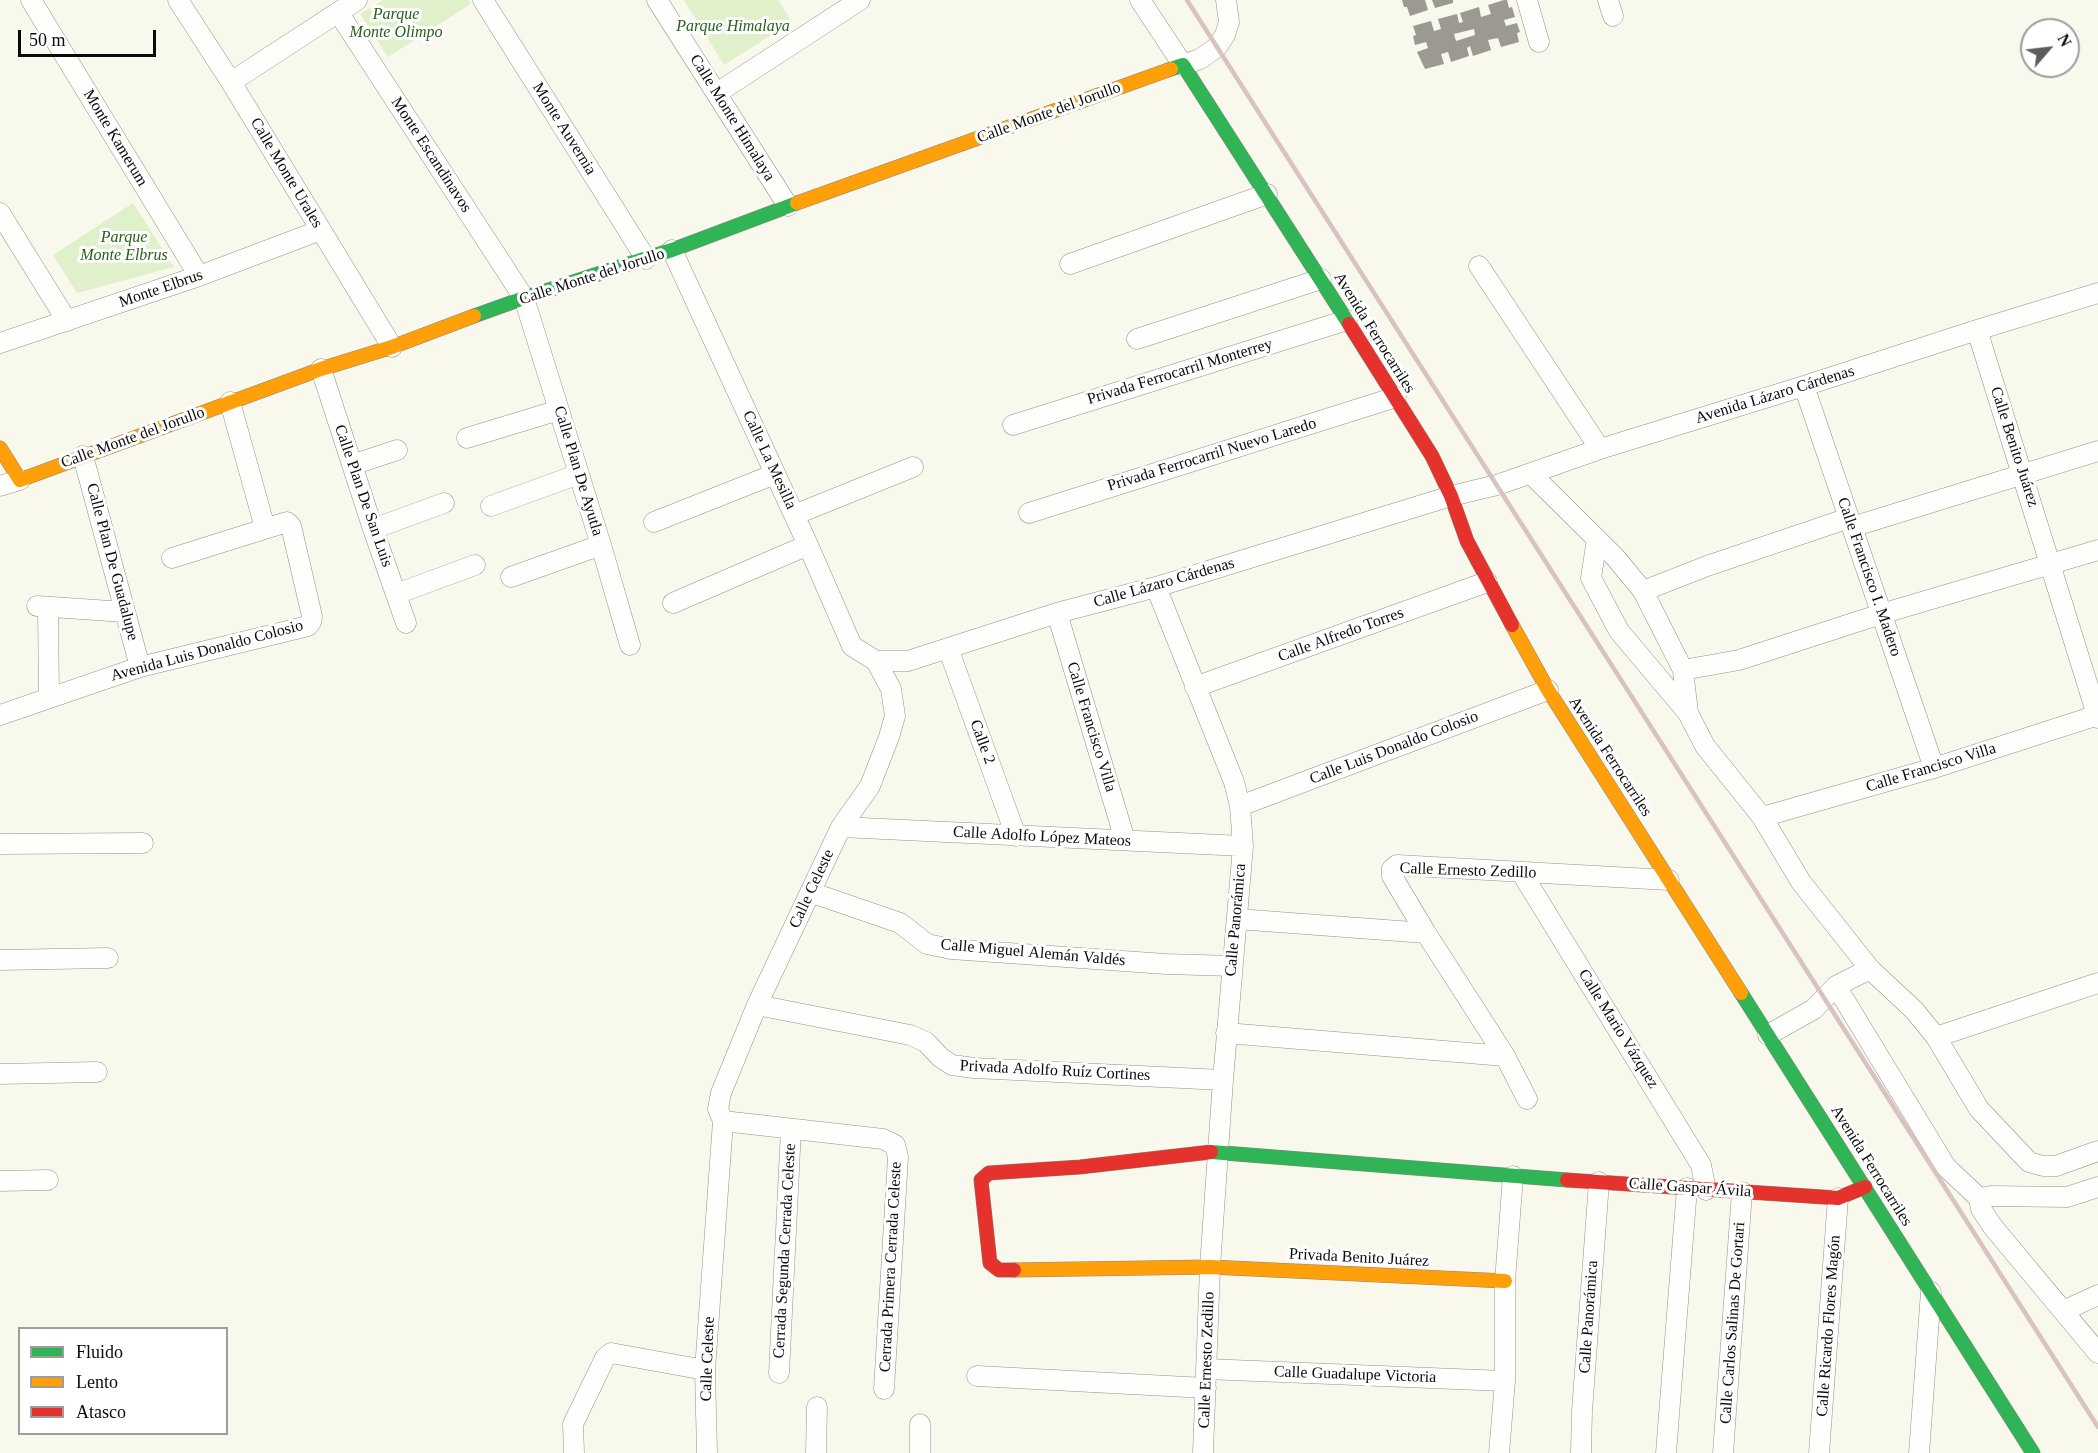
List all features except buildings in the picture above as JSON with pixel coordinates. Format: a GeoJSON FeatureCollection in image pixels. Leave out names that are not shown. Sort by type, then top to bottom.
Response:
{"type":"FeatureCollection","features":[{"type":"Feature","properties":{"kind":"street","name":"Monte Kamerum"},"geometry":{"type":"LineString","coordinates":[[32,0],[199,276]]}},
{"type":"Feature","properties":{"kind":"street","name":"Calle Monte Urales"},"geometry":{"type":"LineString","coordinates":[[178,0],[231,82],[392,347]]}},
{"type":"Feature","properties":{"kind":"street"},"geometry":{"type":"LineString","coordinates":[[231,82],[357,0]]}},
{"type":"Feature","properties":{"kind":"street","name":"Monte Auvernia"},"geometry":{"type":"LineString","coordinates":[[483,0],[646,259]]}},
{"type":"Feature","properties":{"kind":"street","name":"Calle Monte Himalaya"},"geometry":{"type":"LineString","coordinates":[[657,0],[788,206]]}},
{"type":"Feature","properties":{"kind":"street"},"geometry":{"type":"LineString","coordinates":[[717,93],[860,0]]}},
{"type":"Feature","properties":{"kind":"street"},"geometry":{"type":"LineString","coordinates":[[1140,0],[1183,65],[1200,59],[1217,47],[1221,41],[1229,22],[1226,0]]}},
{"type":"Feature","properties":{"kind":"street"},"geometry":{"type":"LineString","coordinates":[[1527,0],[1539,42]]}},
{"type":"Feature","properties":{"kind":"street","name":"Monte Escandinavos"},"geometry":{"type":"LineString","coordinates":[[338,12],[524,298]]}},
{"type":"Feature","properties":{"kind":"street","name":"Calle Monte del Jorullo"},"geometry":{"type":"LineString","coordinates":[[0,486],[321,369],[392,347],[524,298],[672,250],[788,206],[1183,65]]}},
{"type":"Feature","properties":{"kind":"street","name":"Avenida Ferrocarriles"},"geometry":{"type":"LineString","coordinates":[[1183,65],[1396,397],[1431,456],[1451,496],[1467,541],[1487,582],[1548,690],[2033,1453]]}},
{"type":"Feature","properties":{"kind":"street"},"geometry":{"type":"LineString","coordinates":[[1070,264],[1267,194]]}},
{"type":"Feature","properties":{"kind":"street"},"geometry":{"type":"LineString","coordinates":[[0,213],[67,321]]}},
{"type":"Feature","properties":{"kind":"street","name":"Monte Elbrus"},"geometry":{"type":"LineString","coordinates":[[0,343],[199,276],[321,230]]}},
{"type":"Feature","properties":{"kind":"street","name":"Calle La Mesilla"},"geometry":{"type":"LineString","coordinates":[[672,250],[852,646],[876,661]]}},
{"type":"Feature","properties":{"kind":"street"},"geometry":{"type":"LineString","coordinates":[[1479,266],[1600,449]]}},
{"type":"Feature","properties":{"kind":"street"},"geometry":{"type":"LineString","coordinates":[[1137,339],[1321,279]]}},
{"type":"Feature","properties":{"kind":"street","name":"Avenida Lázaro Cárdenas"},"geometry":{"type":"LineString","coordinates":[[1451,496],[1531,474],[1600,449],[2098,293]]}},
{"type":"Feature","properties":{"kind":"street","name":"Calle Plan De Ayutla"},"geometry":{"type":"LineString","coordinates":[[524,298],[630,645]]}},
{"type":"Feature","properties":{"kind":"street","name":"Privada Ferrocarril Monterrey"},"geometry":{"type":"LineString","coordinates":[[1013,425],[1347,320]]}},
{"type":"Feature","properties":{"kind":"street","name":"Calle Benito Juárez"},"geometry":{"type":"LineString","coordinates":[[1977,330],[2098,716]]}},
{"type":"Feature","properties":{"kind":"street","name":"Calle Plan De San Luis"},"geometry":{"type":"LineString","coordinates":[[321,369],[406,623]]}},
{"type":"Feature","properties":{"kind":"street","name":"Calle Francisco I. Madero"},"geometry":{"type":"LineString","coordinates":[[1804,386],[1934,768]]}},
{"type":"Feature","properties":{"kind":"street","name":"Privada Ferrocarril Nuevo Laredo"},"geometry":{"type":"LineString","coordinates":[[1029,513],[1396,397]]}},
{"type":"Feature","properties":{"kind":"street"},"geometry":{"type":"LineString","coordinates":[[172,558],[265,528],[230,402]]}},
{"type":"Feature","properties":{"kind":"street"},"geometry":{"type":"LineString","coordinates":[[467,438],[559,410]]}},
{"type":"Feature","properties":{"kind":"street"},"geometry":{"type":"LineString","coordinates":[[0,448],[20,480]]}},
{"type":"Feature","properties":{"kind":"street"},"geometry":{"type":"LineString","coordinates":[[352,465],[398,450]]}},
{"type":"Feature","properties":{"kind":"street"},"geometry":{"type":"LineString","coordinates":[[1643,591],[1707,566],[2098,452]]}},
{"type":"Feature","properties":{"kind":"street","name":"Calle Plan De Guadalupe"},"geometry":{"type":"LineString","coordinates":[[83,456],[140,667]]}},
{"type":"Feature","properties":{"kind":"street"},"geometry":{"type":"LineString","coordinates":[[794,515],[913,467]]}},
{"type":"Feature","properties":{"kind":"street"},"geometry":{"type":"LineString","coordinates":[[491,506],[579,474]]}},
{"type":"Feature","properties":{"kind":"street"},"geometry":{"type":"LineString","coordinates":[[654,522],[775,474]]}},
{"type":"Feature","properties":{"kind":"street"},"geometry":{"type":"LineString","coordinates":[[1531,474],[1615,557],[1643,591],[1683,670],[1688,713]]}},
{"type":"Feature","properties":{"kind":"street","name":"Calle Lázaro Cárdenas"},"geometry":{"type":"LineString","coordinates":[[876,661],[908,661],[1057,613],[1156,587],[1451,496]]}},
{"type":"Feature","properties":{"kind":"street"},"geometry":{"type":"LineString","coordinates":[[373,529],[444,503]]}},
{"type":"Feature","properties":{"kind":"street","name":"Avenida Luis Donaldo Colosio"},"geometry":{"type":"LineString","coordinates":[[0,715],[140,667],[308,626],[312,616],[291,526],[287,522],[265,528]]}},
{"type":"Feature","properties":{"kind":"street"},"geometry":{"type":"LineString","coordinates":[[1597,539],[1591,578],[1619,631],[1688,713],[1705,746],[1762,817],[1801,882],[1870,969],[1914,1010],[1936,1037],[1979,1109],[2030,1162],[2043,1166],[2056,1166],[2098,1151]]}},
{"type":"Feature","properties":{"kind":"street"},"geometry":{"type":"LineString","coordinates":[[511,578],[601,545]]}},
{"type":"Feature","properties":{"kind":"street"},"geometry":{"type":"LineString","coordinates":[[673,603],[808,545]]}},
{"type":"Feature","properties":{"kind":"street"},"geometry":{"type":"LineString","coordinates":[[1683,670],[1739,660],[1881,614],[2098,550]]}},
{"type":"Feature","properties":{"kind":"street"},"geometry":{"type":"LineString","coordinates":[[396,594],[476,565]]}},
{"type":"Feature","properties":{"kind":"street","name":"Calle Alfredo Torres"},"geometry":{"type":"LineString","coordinates":[[1195,687],[1487,582]]}},
{"type":"Feature","properties":{"kind":"street","name":"Calle Panorámica"},"geometry":{"type":"LineString","coordinates":[[1156,587],[1234,782],[1240,806],[1243,846],[1222,1080],[1210,1267]]}},
{"type":"Feature","properties":{"kind":"street"},"geometry":{"type":"LineString","coordinates":[[49,698],[41,606],[125,612]]}},
{"type":"Feature","properties":{"kind":"street","name":"Calle Francisco Villa"},"geometry":{"type":"LineString","coordinates":[[1057,613],[1125,840]]}},
{"type":"Feature","properties":{"kind":"street","name":"Calle 2"},"geometry":{"type":"LineString","coordinates":[[948,648],[1016,836]]}},
{"type":"Feature","properties":{"kind":"street","name":"Calle Celeste"},"geometry":{"type":"LineString","coordinates":[[707,1453],[705,1370],[723,1121],[718,1109],[721,1093],[757,1005],[810,892],[841,827],[870,786],[890,737],[895,716],[891,689],[876,661]]}},
{"type":"Feature","properties":{"kind":"street","name":"Calle Luis Donaldo Colosio"},"geometry":{"type":"LineString","coordinates":[[1240,806],[1548,690]]}},
{"type":"Feature","properties":{"kind":"street","name":"Calle Francisco Villa"},"geometry":{"type":"LineString","coordinates":[[1762,817],[1934,768],[2098,716]]}},
{"type":"Feature","properties":{"kind":"street","name":"Calle Adolfo López Mateos"},"geometry":{"type":"LineString","coordinates":[[841,827],[1243,846]]}},
{"type":"Feature","properties":{"kind":"street"},"geometry":{"type":"LineString","coordinates":[[0,844],[143,843]]}},
{"type":"Feature","properties":{"kind":"street","name":"Calle Ernesto Zedillo"},"geometry":{"type":"LineString","coordinates":[[1527,1100],[1505,1056],[1392,876],[1392,869],[1397,865],[1669,880]]}},
{"type":"Feature","properties":{"kind":"street","name":"Calle Mario Vázquez"},"geometry":{"type":"LineString","coordinates":[[1521,872],[1701,1165],[1696,1189],[1666,1453]]}},
{"type":"Feature","properties":{"kind":"street","name":"Calle Miguel Alemán Valdés"},"geometry":{"type":"LineString","coordinates":[[810,892],[900,923],[927,944],[951,949],[1166,964],[1233,966]]}},
{"type":"Feature","properties":{"kind":"street"},"geometry":{"type":"LineString","coordinates":[[1237,920],[1426,933]]}},
{"type":"Feature","properties":{"kind":"street"},"geometry":{"type":"LineString","coordinates":[[0,960],[108,958]]}},
{"type":"Feature","properties":{"kind":"street"},"geometry":{"type":"LineString","coordinates":[[1768,1035],[1814,1009],[1836,986],[1870,969]]}},
{"type":"Feature","properties":{"kind":"street"},"geometry":{"type":"LineString","coordinates":[[1936,1037],[2098,983]]}},
{"type":"Feature","properties":{"kind":"street"},"geometry":{"type":"LineString","coordinates":[[1836,986],[1946,1167],[1979,1198],[1981,1209],[1994,1227],[2098,1353]]}},
{"type":"Feature","properties":{"kind":"street","name":"Privada Adolfo Ruíz Cortines"},"geometry":{"type":"LineString","coordinates":[[757,1005],[910,1035],[926,1042],[940,1057],[952,1065],[1222,1080]]}},
{"type":"Feature","properties":{"kind":"street"},"geometry":{"type":"LineString","coordinates":[[1226,1033],[1505,1056]]}},
{"type":"Feature","properties":{"kind":"street"},"geometry":{"type":"LineString","coordinates":[[0,1074],[97,1072]]}},
{"type":"Feature","properties":{"kind":"street"},"geometry":{"type":"LineString","coordinates":[[723,1121],[791,1129]]}},
{"type":"Feature","properties":{"kind":"street","name":"Cerrada Primera Cerrada Celeste"},"geometry":{"type":"LineString","coordinates":[[791,1129],[883,1139],[895,1145],[898,1157],[884,1389]]}},
{"type":"Feature","properties":{"kind":"street","name":"Cerrada Segunda Cerrada Celeste"},"geometry":{"type":"LineString","coordinates":[[778,1373],[791,1129]]}},
{"type":"Feature","properties":{"kind":"street","name":"Calle Gaspar Ávila"},"geometry":{"type":"LineString","coordinates":[[1080,1167],[1218,1151],[1513,1176],[1838,1198],[1865,1187]]}},
{"type":"Feature","properties":{"kind":"street","name":"Privada Benito Juárez"},"geometry":{"type":"LineString","coordinates":[[1080,1167],[988,1173],[981,1180],[990,1263],[999,1270],[1210,1267],[1505,1281]]}},
{"type":"Feature","properties":{"kind":"street"},"geometry":{"type":"LineString","coordinates":[[1499,1453],[1505,1381],[1505,1281],[1513,1176]]}},
{"type":"Feature","properties":{"kind":"street"},"geometry":{"type":"LineString","coordinates":[[0,1181],[48,1180]]}},
{"type":"Feature","properties":{"kind":"street","name":"Calle Panorámica"},"geometry":{"type":"LineString","coordinates":[[1581,1453],[1599,1182]]}},
{"type":"Feature","properties":{"kind":"street"},"geometry":{"type":"LineString","coordinates":[[1979,1198],[1991,1196],[2067,1197],[2098,1186]]}},
{"type":"Feature","properties":{"kind":"street","name":"Calle Carlos Salinas De Gortari"},"geometry":{"type":"LineString","coordinates":[[1723,1453],[1742,1192]]}},
{"type":"Feature","properties":{"kind":"street","name":"Calle Ricardo Flores Magón"},"geometry":{"type":"LineString","coordinates":[[1819,1453],[1838,1198]]}},
{"type":"Feature","properties":{"kind":"street","name":"Calle Ernesto Zedillo"},"geometry":{"type":"LineString","coordinates":[[1203,1453],[1210,1267]]}},
{"type":"Feature","properties":{"kind":"street"},"geometry":{"type":"LineString","coordinates":[[1919,1453],[1931,1292]]}},
{"type":"Feature","properties":{"kind":"street"},"geometry":{"type":"LineString","coordinates":[[2063,1311],[2098,1295]]}},
{"type":"Feature","properties":{"kind":"street"},"geometry":{"type":"LineString","coordinates":[[574,1453],[573,1424],[605,1358],[611,1353],[705,1370]]}},
{"type":"Feature","properties":{"kind":"street","name":"Calle Guadalupe Victoria"},"geometry":{"type":"LineString","coordinates":[[977,1376],[1505,1381]]}},
{"type":"Feature","properties":{"kind":"street"},"geometry":{"type":"LineString","coordinates":[[816,1453],[817,1407]]}},
{"type":"Feature","properties":{"kind":"street"},"geometry":{"type":"LineString","coordinates":[[920,1424],[920,1453]]}},
{"type":"Feature","properties":{"kind":"green space","name":"Parque Monte Olimpo"},"geometry":{"type":"Polygon","coordinates":[[[383,0],[469,0],[471,4],[388,57],[360,14],[383,0]]]}},
{"type":"Feature","properties":{"kind":"green space","name":"Parque Himalaya"},"geometry":{"type":"Polygon","coordinates":[[[684,0],[778,0],[792,22],[724,65],[684,0]]]}},
{"type":"Feature","properties":{"kind":"green space","name":"Parque Monte Elbrus"},"geometry":{"type":"Polygon","coordinates":[[[133,203],[174,267],[77,293],[53,255],[133,203]]]}},
{"type":"Feature","properties":{"kind":"railway"},"geometry":{"type":"LineString","coordinates":[[1187,0],[2098,1427]]}},
{"type":"Feature","properties":{"kind":"traffic: fast"},"geometry":{"type":"LineString","coordinates":[[1171,69],[1183,65],[1349,324]]}},
{"type":"Feature","properties":{"kind":"traffic: fast"},"geometry":{"type":"LineString","coordinates":[[474,316],[672,250],[797,203]]}},
{"type":"Feature","properties":{"kind":"traffic: fast"},"geometry":{"type":"LineString","coordinates":[[1741,993],[2033,1453]]}},
{"type":"Feature","properties":{"kind":"traffic: fast"},"geometry":{"type":"LineString","coordinates":[[1211,1152],[1567,1180]]}},
{"type":"Feature","properties":{"kind":"traffic: slow"},"geometry":{"type":"LineString","coordinates":[[797,203],[1171,69]]}},
{"type":"Feature","properties":{"kind":"traffic: slow"},"geometry":{"type":"LineString","coordinates":[[0,448],[20,480],[321,369],[392,347],[474,316]]}},
{"type":"Feature","properties":{"kind":"traffic: slow"},"geometry":{"type":"LineString","coordinates":[[1512,625],[1548,690],[1741,993]]}},
{"type":"Feature","properties":{"kind":"traffic: slow"},"geometry":{"type":"LineString","coordinates":[[1014,1270],[1210,1267],[1505,1281]]}},
{"type":"Feature","properties":{"kind":"traffic: jam"},"geometry":{"type":"LineString","coordinates":[[1349,324],[1432,456],[1451,496],[1467,541],[1512,625]]}},
{"type":"Feature","properties":{"kind":"traffic: jam"},"geometry":{"type":"LineString","coordinates":[[1014,1270],[999,1270],[990,1263],[981,1180],[989,1173],[1080,1167],[1211,1152]]}},
{"type":"Feature","properties":{"kind":"traffic: jam"},"geometry":{"type":"LineString","coordinates":[[1567,1180],[1838,1198],[1865,1187]]}}]}
